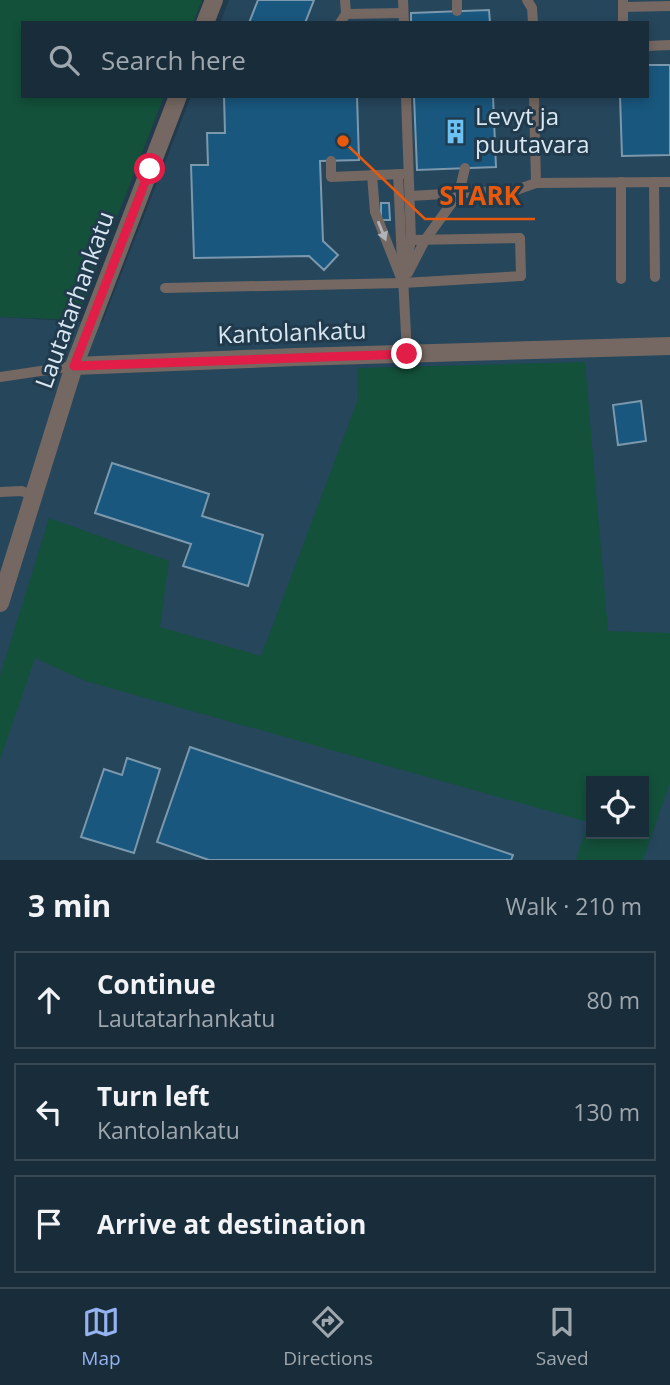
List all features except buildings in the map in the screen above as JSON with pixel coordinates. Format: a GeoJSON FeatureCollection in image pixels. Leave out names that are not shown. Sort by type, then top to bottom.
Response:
{"type":"FeatureCollection","features":[{"type":"Feature","properties":{"kind":"street"},"geometry":{"type":"LineString","coordinates":[[206,21],[214,0]]}},
{"type":"Feature","properties":{"kind":"street","name":"Lautatarhankatu"},"geometry":{"type":"LineString","coordinates":[[0,603],[74,366],[177,98]]}},
{"type":"Feature","properties":{"kind":"street","name":"Kantolankatu"},"geometry":{"type":"LineString","coordinates":[[74,366],[670,346]]}},
{"type":"Feature","properties":{"kind":"lane"},"geometry":{"type":"LineString","coordinates":[[345,0],[343,18],[403,18],[403,0]]}},
{"type":"Feature","properties":{"kind":"lane"},"geometry":{"type":"LineString","coordinates":[[527,0],[532,8],[533,21]]}},
{"type":"Feature","properties":{"kind":"lane"},"geometry":{"type":"LineString","coordinates":[[623,4],[670,6]]}},
{"type":"Feature","properties":{"kind":"lane"},"geometry":{"type":"LineString","coordinates":[[649,46],[670,45]]}},
{"type":"Feature","properties":{"kind":"lane"},"geometry":{"type":"LineString","coordinates":[[403,283],[411,240],[407,98]]}},
{"type":"Feature","properties":{"kind":"lane"},"geometry":{"type":"LineString","coordinates":[[534,98],[536,183]]}},
{"type":"Feature","properties":{"kind":"lane"},"geometry":{"type":"LineString","coordinates":[[331,160],[331,177],[410,173]]}},
{"type":"Feature","properties":{"kind":"lane"},"geometry":{"type":"LineString","coordinates":[[403,283],[425,240],[459,193],[465,168]]}},
{"type":"Feature","properties":{"kind":"lane"},"geometry":{"type":"LineString","coordinates":[[398,174],[407,354]]}},
{"type":"Feature","properties":{"kind":"lane"},"geometry":{"type":"LineString","coordinates":[[372,175],[375,212],[403,283]]}},
{"type":"Feature","properties":{"kind":"lane"},"geometry":{"type":"LineString","coordinates":[[410,195],[516,190],[536,183],[670,181]]}},
{"type":"Feature","properties":{"kind":"lane"},"geometry":{"type":"LineString","coordinates":[[621,182],[621,279]]}},
{"type":"Feature","properties":{"kind":"lane"},"geometry":{"type":"LineString","coordinates":[[653,182],[655,277]]}},
{"type":"Feature","properties":{"kind":"lane"},"geometry":{"type":"LineString","coordinates":[[164,288],[403,283],[522,276],[520,238],[411,240]]}},
{"type":"Feature","properties":{"kind":"lane","name":"Kantolankatu"},"geometry":{"type":"LineString","coordinates":[[0,377],[74,366]]}},
{"type":"Feature","properties":{"kind":"lane"},"geometry":{"type":"LineString","coordinates":[[0,492],[22,491],[33,496]]}},
{"type":"Feature","properties":{"kind":"shaded area"},"geometry":{"type":"Polygon","coordinates":[[[229,0],[670,0],[670,860],[0,860],[0,317],[102,323],[190,98],[649,98],[649,21],[221,21],[229,0]]]}},
{"type":"Feature","properties":{"kind":"green space"},"geometry":{"type":"Polygon","coordinates":[[[0,0],[202,0],[194,21],[21,21],[21,98],[163,98],[77,320],[0,317],[0,0]]]}},
{"type":"Feature","properties":{"kind":"green space"},"geometry":{"type":"Polygon","coordinates":[[[585,362],[608,631],[670,633],[670,783],[643,860],[576,860],[586,828],[586,839],[649,839],[649,776],[586,776],[586,821],[85,681],[35,658],[0,760],[0,676],[49,518],[169,561],[160,627],[261,656],[357,402],[358,368],[585,362]]]}},
{"type":"Feature","properties":{"kind":"place","name":"Levyt ja puutavara"},"geometry":{"type":"Point","coordinates":[455,131]}},
{"type":"Feature","properties":{"kind":"place","name":"STARK"},"geometry":{"type":"Point","coordinates":[343,141]}},
{"type":"Feature","properties":{"kind":"route"},"geometry":{"type":"LineString","coordinates":[[150,169],[74,366],[407,354]]}}]}
